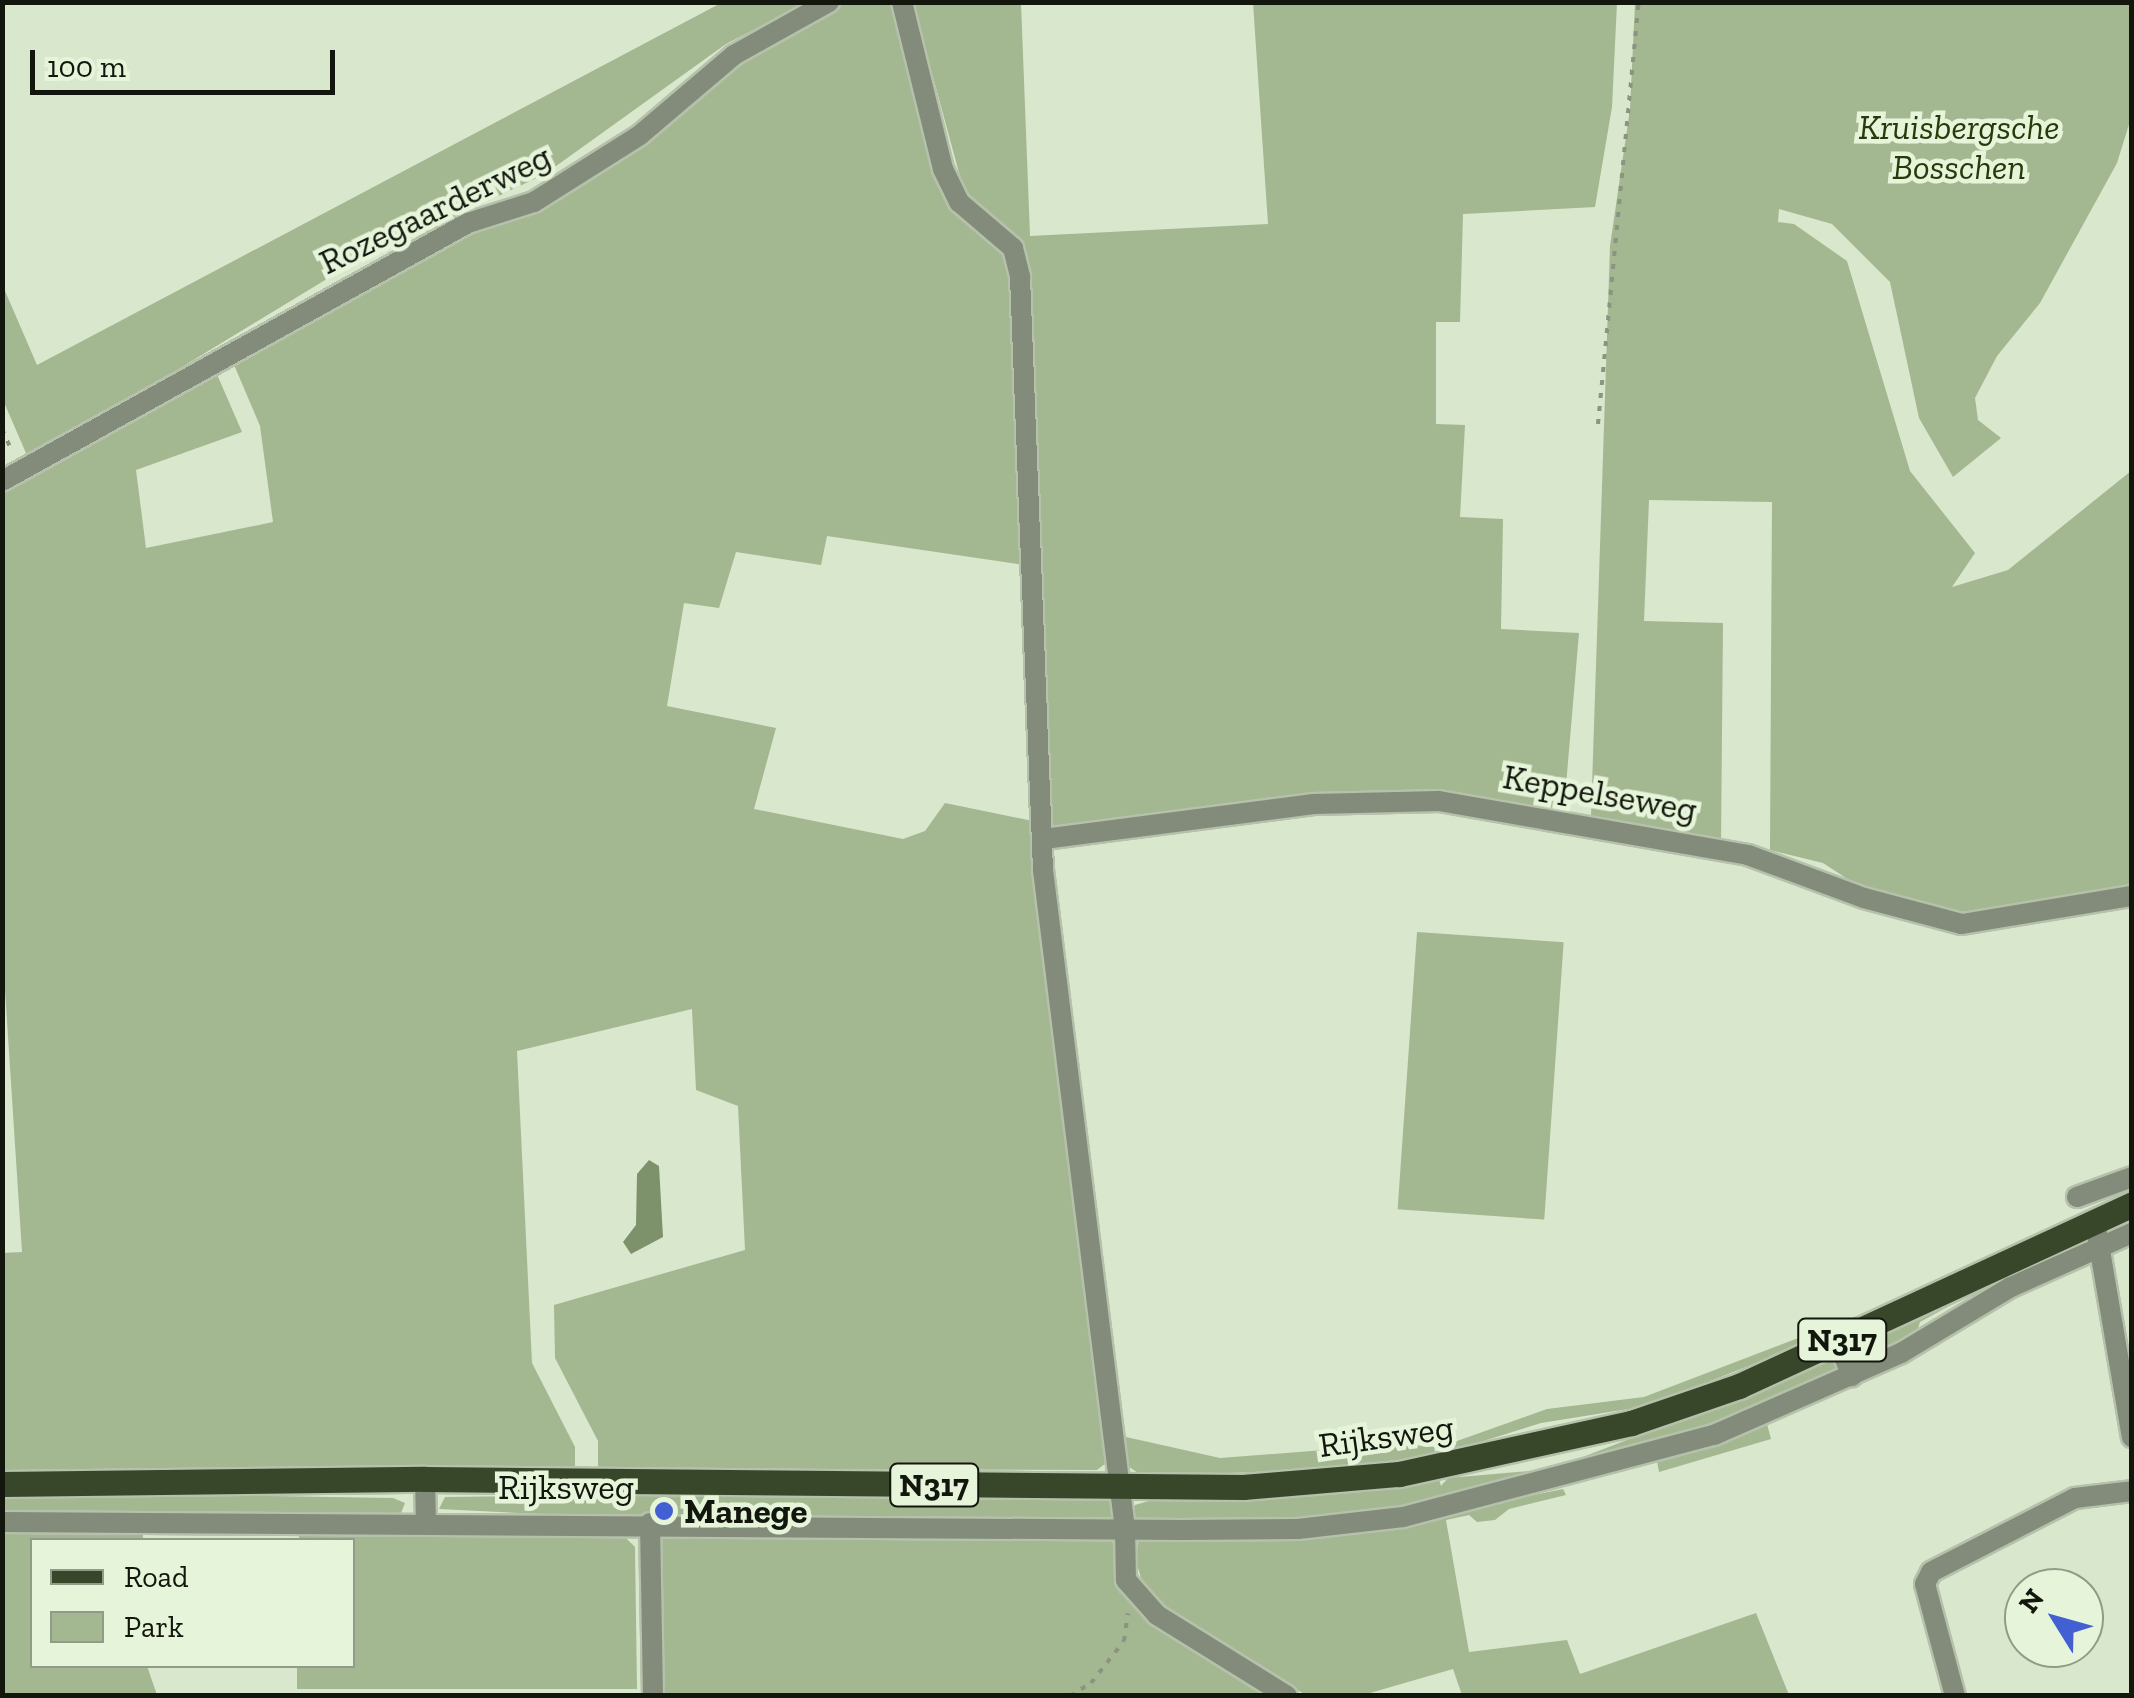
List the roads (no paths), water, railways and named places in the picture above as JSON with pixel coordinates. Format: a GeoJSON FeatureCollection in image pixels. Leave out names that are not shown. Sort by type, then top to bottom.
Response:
{"type":"FeatureCollection","features":[{"type":"Feature","properties":{"kind":"main road","name":"N317"},"geometry":{"type":"LineString","coordinates":[[1838,1342],[2092,1218],[2132,1204]]}},
{"type":"Feature","properties":{"kind":"main road","name":"Rijksweg"},"geometry":{"type":"LineString","coordinates":[[2,1484],[425,1479],[1120,1487],[1318,1482],[1428,1469],[1540,1444],[1739,1386],[1838,1342]]}},
{"type":"Feature","properties":{"kind":"street","name":"Rozegaarderweg"},"geometry":{"type":"LineString","coordinates":[[2,481],[468,223],[534,202],[640,135],[734,54],[829,2]]}},
{"type":"Feature","properties":{"kind":"street"},"geometry":{"type":"LineString","coordinates":[[902,2],[943,170],[959,202],[1013,248],[1020,277],[1044,838],[1132,1594],[1286,1696]]}},
{"type":"Feature","properties":{"kind":"street","name":"Keppelseweg"},"geometry":{"type":"LineString","coordinates":[[1044,838],[1314,804],[1439,801],[1748,854],[1864,898],[1962,924],[2132,896]]}},
{"type":"Feature","properties":{"kind":"street"},"geometry":{"type":"LineString","coordinates":[[2076,1197],[2132,1177]]}},
{"type":"Feature","properties":{"kind":"street"},"geometry":{"type":"LineString","coordinates":[[2092,1218],[2101,1245],[2132,1438]]}},
{"type":"Feature","properties":{"kind":"street"},"geometry":{"type":"LineString","coordinates":[[1838,1342],[1852,1376],[2011,1287],[2132,1234]]}},
{"type":"Feature","properties":{"kind":"street","name":"Rijksweg"},"geometry":{"type":"LineString","coordinates":[[2,1522],[1298,1529],[1449,1509],[1714,1436],[1852,1376]]}},
{"type":"Feature","properties":{"kind":"street"},"geometry":{"type":"LineString","coordinates":[[425,1479],[426,1522]]}},
{"type":"Feature","properties":{"kind":"street"},"geometry":{"type":"LineString","coordinates":[[1955,1696],[1925,1584],[1931,1572],[2076,1498],[2132,1490]]}},
{"type":"Feature","properties":{"kind":"street"},"geometry":{"type":"LineString","coordinates":[[650,1523],[653,1696]]}},
{"type":"Feature","properties":{"kind":"place","name":"Manege"},"geometry":{"type":"Point","coordinates":[664,1511]}},
{"type":"Feature","properties":{"kind":"park label","name":"Kruisbergsche Bosschen"},"geometry":{"type":"Point","coordinates":[1959,147]}}]}
